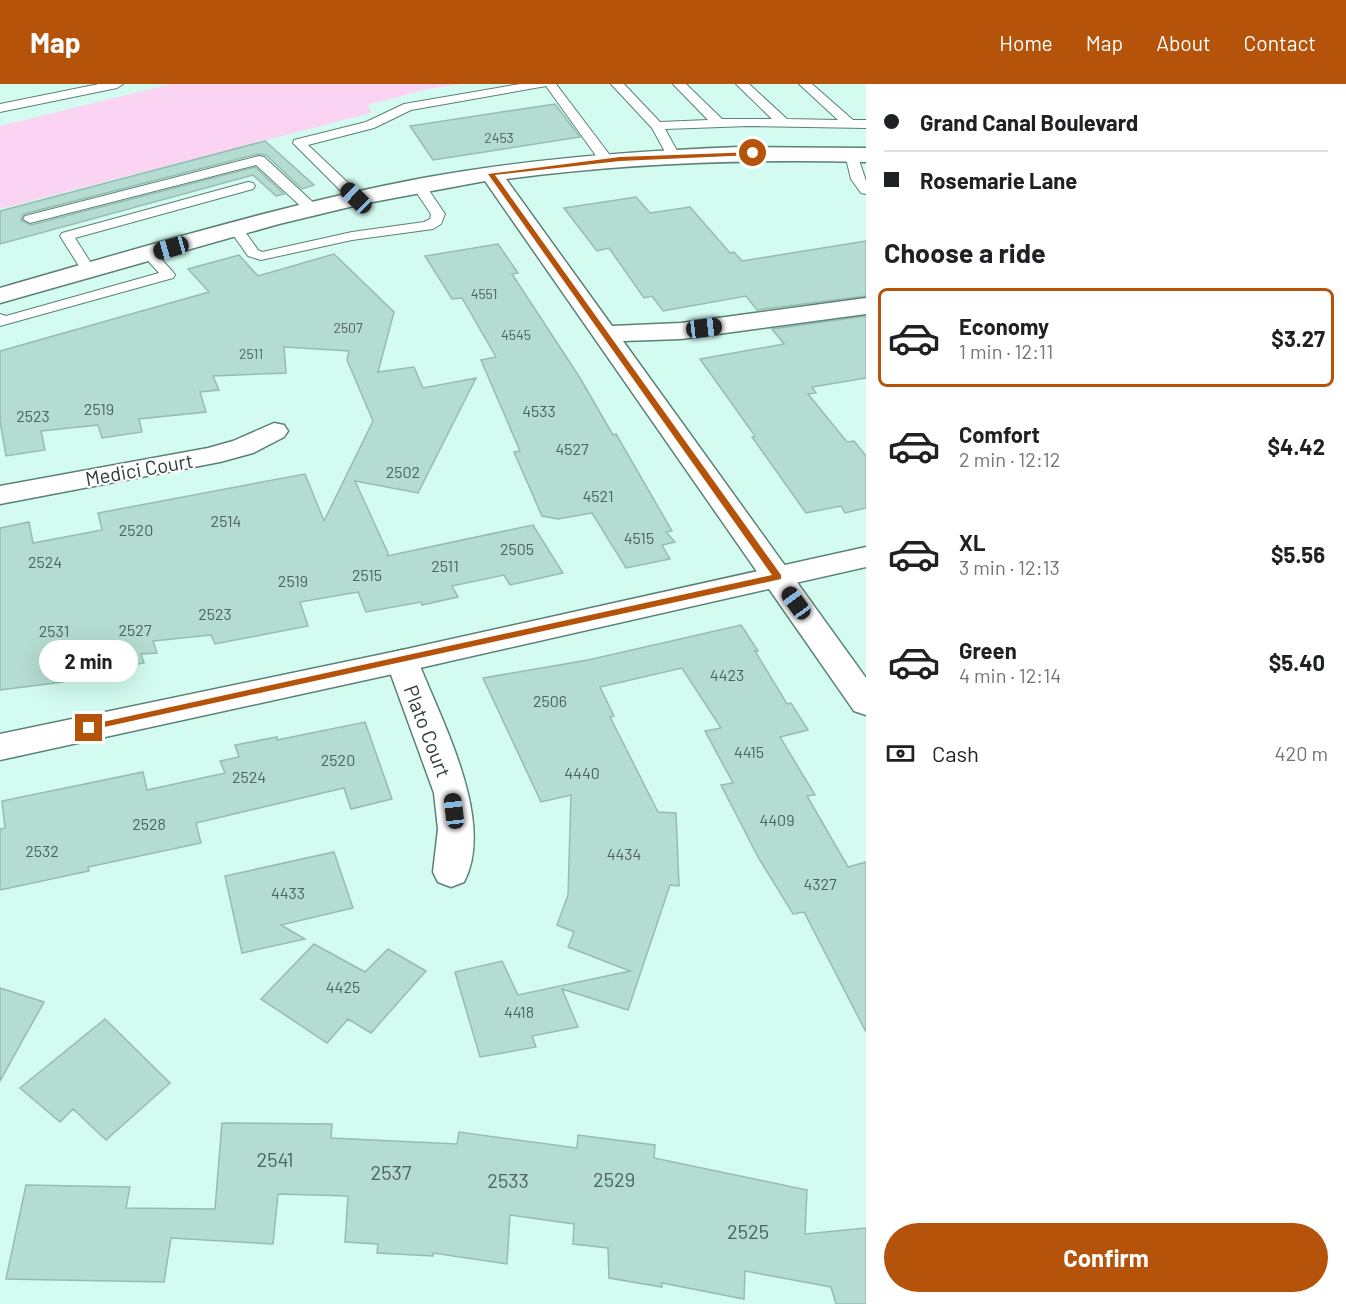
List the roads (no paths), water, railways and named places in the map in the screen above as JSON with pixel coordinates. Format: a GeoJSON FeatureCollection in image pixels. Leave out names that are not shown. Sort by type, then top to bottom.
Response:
{"type":"FeatureCollection","features":[{"type":"Feature","properties":{"kind":"street"},"geometry":{"type":"LineString","coordinates":[[0,296],[236,229],[356,198],[491,174],[674,156],[753,153],[858,155]]}},
{"type":"Feature","properties":{"kind":"street"},"geometry":{"type":"LineString","coordinates":[[491,174],[866,702]]}},
{"type":"Feature","properties":{"kind":"street"},"geometry":{"type":"LineString","coordinates":[[605,334],[681,331],[866,306]]}},
{"type":"Feature","properties":{"kind":"street","name":"Medici Court"},"geometry":{"type":"LineString","coordinates":[[0,495],[210,456],[243,447],[274,431]]}},
{"type":"Feature","properties":{"kind":"street"},"geometry":{"type":"LineString","coordinates":[[0,747],[402,661],[866,556]]}},
{"type":"Feature","properties":{"kind":"street","name":"Plato Court"},"geometry":{"type":"LineString","coordinates":[[402,661],[452,793],[456,829],[451,872]]}},
{"type":"Feature","properties":{"kind":"lane"},"geometry":{"type":"LineString","coordinates":[[0,108],[117,84]]}},
{"type":"Feature","properties":{"kind":"lane"},"geometry":{"type":"LineString","coordinates":[[356,198],[299,143],[370,125],[408,107],[541,84]]}},
{"type":"Feature","properties":{"kind":"lane"},"geometry":{"type":"LineString","coordinates":[[550,84],[607,161]]}},
{"type":"Feature","properties":{"kind":"lane"},"geometry":{"type":"LineString","coordinates":[[617,84],[657,126],[674,156]]}},
{"type":"Feature","properties":{"kind":"lane"},"geometry":{"type":"LineString","coordinates":[[679,84],[718,123]]}},
{"type":"Feature","properties":{"kind":"lane"},"geometry":{"type":"LineString","coordinates":[[742,84],[783,122]]}},
{"type":"Feature","properties":{"kind":"lane"},"geometry":{"type":"LineString","coordinates":[[805,84],[850,124]]}},
{"type":"Feature","properties":{"kind":"lane"},"geometry":{"type":"LineString","coordinates":[[657,126],[783,122],[866,124]]}},
{"type":"Feature","properties":{"kind":"lane"},"geometry":{"type":"LineString","coordinates":[[858,155],[858,179],[866,190]]}},
{"type":"Feature","properties":{"kind":"lane"},"geometry":{"type":"LineString","coordinates":[[30,219],[259,160],[312,209]]}},
{"type":"Feature","properties":{"kind":"lane"},"geometry":{"type":"LineString","coordinates":[[89,271],[67,236],[188,197],[248,186]]}},
{"type":"Feature","properties":{"kind":"lane"},"geometry":{"type":"LineString","coordinates":[[236,229],[253,253],[261,256],[352,236],[428,226],[436,221],[438,214],[419,186]]}},
{"type":"Feature","properties":{"kind":"lane"},"geometry":{"type":"LineString","coordinates":[[0,318],[3,322],[168,274],[149,254]]}}]}
